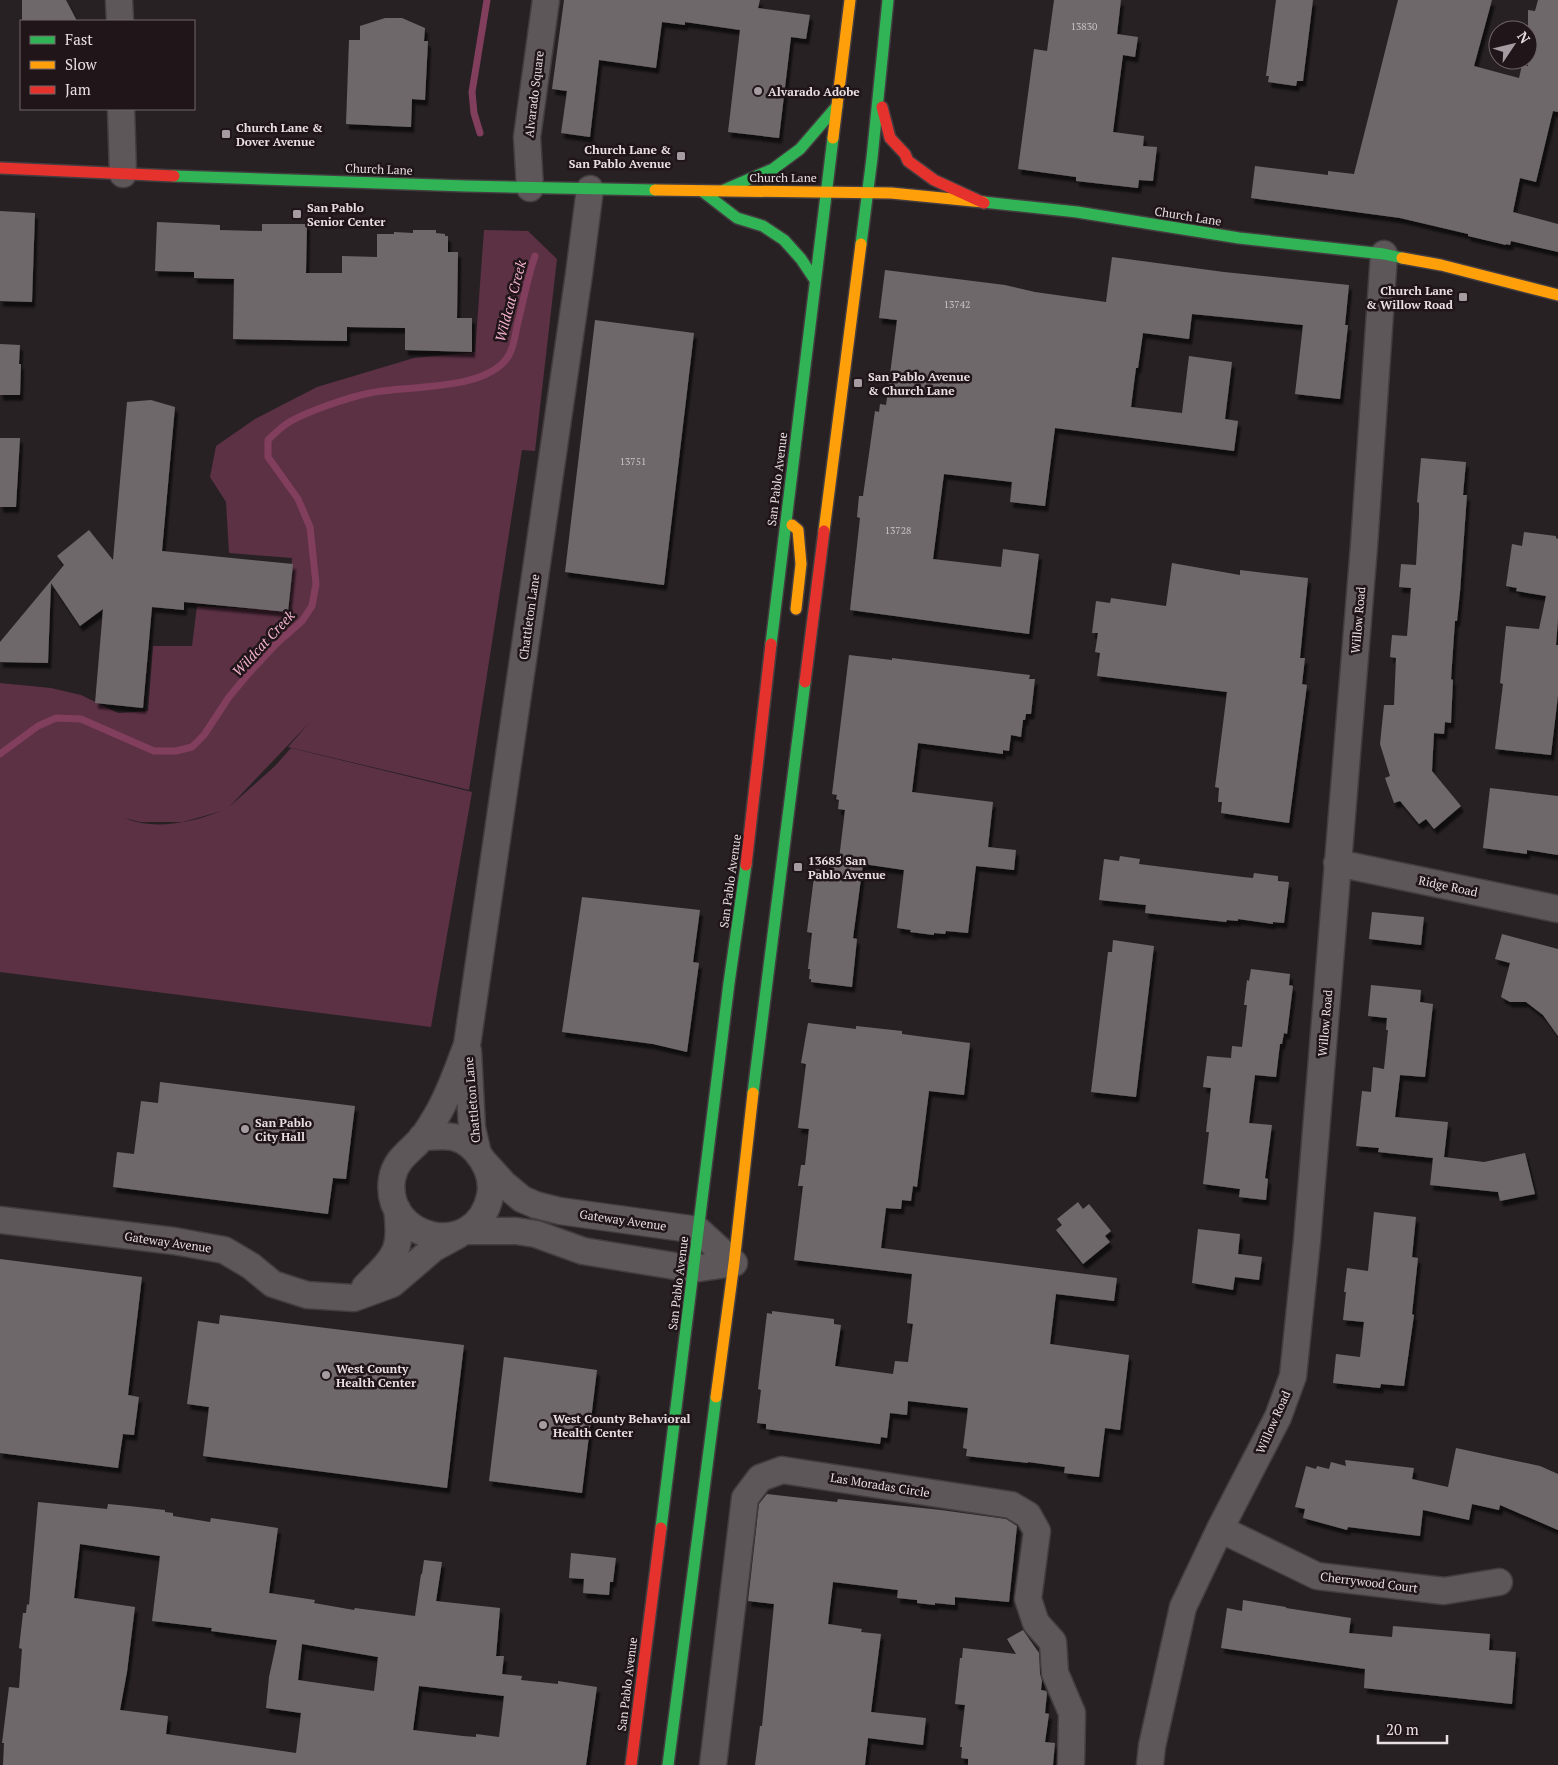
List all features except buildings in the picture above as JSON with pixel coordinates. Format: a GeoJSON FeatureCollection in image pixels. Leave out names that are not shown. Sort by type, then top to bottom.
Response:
{"type":"FeatureCollection","features":[{"type":"Feature","properties":{"kind":"main road","name":"San Pablo Avenue"},"geometry":{"type":"LineString","coordinates":[[630,1765],[728,983],[751,830],[761,722],[850,0]]}},
{"type":"Feature","properties":{"kind":"main road"},"geometry":{"type":"LineString","coordinates":[[668,1765],[734,1263],[757,1057],[879,94],[888,0]]}},
{"type":"Feature","properties":{"kind":"main road"},"geometry":{"type":"LineString","coordinates":[[879,94],[890,138],[908,161],[934,180],[984,203]]}},
{"type":"Feature","properties":{"kind":"main road"},"geometry":{"type":"LineString","coordinates":[[724,190],[773,170],[800,149],[837,106]]}},
{"type":"Feature","properties":{"kind":"main road","name":"Church Lane"},"geometry":{"type":"LineString","coordinates":[[0,168],[530,188],[867,192],[1077,212],[1239,238],[1384,254],[1441,265],[1558,295]]}},
{"type":"Feature","properties":{"kind":"main road"},"geometry":{"type":"LineString","coordinates":[[702,191],[737,218],[763,226],[784,240],[801,259],[815,280]]}},
{"type":"Feature","properties":{"kind":"main road"},"geometry":{"type":"LineString","coordinates":[[786,520],[798,530],[801,564],[796,618]]}},
{"type":"Feature","properties":{"kind":"main road"},"geometry":{"type":"LineString","coordinates":[[798,648],[808,658]]}},
{"type":"Feature","properties":{"kind":"street"},"geometry":{"type":"LineString","coordinates":[[119,0],[120,20]]}},
{"type":"Feature","properties":{"kind":"street","name":"Alvarado Square"},"geometry":{"type":"LineString","coordinates":[[530,188],[527,137],[546,0]]}},
{"type":"Feature","properties":{"kind":"street"},"geometry":{"type":"LineString","coordinates":[[122,110],[123,174]]}},
{"type":"Feature","properties":{"kind":"street","name":"Chattleton Lane"},"geometry":{"type":"LineString","coordinates":[[481,1158],[472,1128],[467,1045],[590,189]]}},
{"type":"Feature","properties":{"kind":"street","name":"Willow Road"},"geometry":{"type":"LineString","coordinates":[[1150,1765],[1152,1746],[1183,1607],[1220,1529],[1278,1417],[1293,1376],[1308,1231],[1364,546],[1384,254]]}},
{"type":"Feature","properties":{"kind":"street","name":"Ridge Road"},"geometry":{"type":"LineString","coordinates":[[1338,863],[1558,909]]}},
{"type":"Feature","properties":{"kind":"street","name":"Chattleton Lane"},"geometry":{"type":"LineString","coordinates":[[422,1138],[438,1113],[467,1045]]}},
{"type":"Feature","properties":{"kind":"street"},"geometry":{"type":"LineString","coordinates":[[354,1298],[390,1262],[398,1246],[400,1231],[397,1210],[392,1195],[392,1178],[396,1166],[406,1152],[422,1138],[453,1137],[470,1145],[481,1158],[489,1176],[491,1190],[488,1204],[480,1220],[463,1232],[436,1237],[422,1233],[408,1223],[397,1210]]}},
{"type":"Feature","properties":{"kind":"street","name":"Gateway Avenue"},"geometry":{"type":"LineString","coordinates":[[481,1158],[504,1184],[522,1198],[536,1205],[560,1211],[698,1230]]}},
{"type":"Feature","properties":{"kind":"street","name":"Gateway Avenue"},"geometry":{"type":"LineString","coordinates":[[0,1220],[174,1241],[224,1250],[251,1266],[273,1284],[307,1295],[354,1298],[392,1284],[434,1248],[463,1232],[516,1230],[536,1234],[583,1251],[693,1269],[734,1263]]}},
{"type":"Feature","properties":{"kind":"street"},"geometry":{"type":"LineString","coordinates":[[698,1230],[734,1263]]}},
{"type":"Feature","properties":{"kind":"street","name":"Las Moradas Circle"},"geometry":{"type":"LineString","coordinates":[[713,1765],[745,1498],[760,1478],[782,1470],[1011,1505],[1028,1515],[1037,1532],[1028,1599],[1036,1623],[1053,1642],[1054,1673],[1072,1712],[1071,1765]]}},
{"type":"Feature","properties":{"kind":"street","name":"Cherrywood Court"},"geometry":{"type":"LineString","coordinates":[[1220,1529],[1317,1576],[1444,1591],[1498,1582]]}},
{"type":"Feature","properties":{"kind":"shaded area"},"geometry":{"type":"Polygon","coordinates":[[[484,230],[528,231],[557,259],[535,451],[522,450],[469,790],[288,747],[311,721],[229,807],[275,766],[291,748],[472,792],[431,1027],[0,972],[0,683],[51,688],[81,695],[118,713],[148,711],[153,646],[192,646],[197,606],[289,611],[292,558],[229,553],[226,502],[210,477],[216,446],[255,419],[317,387],[414,358],[475,352],[484,230]],[[222,811],[183,822],[199,819],[222,811]],[[125,818],[136,822],[148,824],[183,822],[140,822],[125,818]]]}},
{"type":"Feature","properties":{"kind":"waterway","name":"Wildcat Creek"},"geometry":{"type":"LineString","coordinates":[[480,133],[474,113],[472,92],[487,0]]}},
{"type":"Feature","properties":{"kind":"waterway","name":"Wildcat Creek"},"geometry":{"type":"LineString","coordinates":[[0,754],[38,726],[56,718],[81,719],[154,751],[176,751],[192,747],[204,735],[229,697],[249,673],[277,643],[302,621],[312,606],[316,584],[310,527],[298,499],[268,457],[268,440],[291,421],[341,401],[370,393],[465,381],[483,375],[498,367],[509,355],[512,348],[535,256]]}},
{"type":"Feature","properties":{"kind":"traffic: fast"},"geometry":{"type":"LineString","coordinates":[[861,244],[888,0]]}},
{"type":"Feature","properties":{"kind":"traffic: fast"},"geometry":{"type":"LineString","coordinates":[[724,190],[773,169],[800,149],[837,106]]}},
{"type":"Feature","properties":{"kind":"traffic: fast"},"geometry":{"type":"LineString","coordinates":[[771,644],[833,138]]}},
{"type":"Feature","properties":{"kind":"traffic: fast"},"geometry":{"type":"LineString","coordinates":[[174,176],[466,186],[655,190]]}},
{"type":"Feature","properties":{"kind":"traffic: fast"},"geometry":{"type":"LineString","coordinates":[[702,191],[737,218],[763,226],[784,240],[801,259],[815,280]]}},
{"type":"Feature","properties":{"kind":"traffic: fast"},"geometry":{"type":"LineString","coordinates":[[983,202],[1077,212],[1239,238],[1384,254],[1402,258]]}},
{"type":"Feature","properties":{"kind":"traffic: fast"},"geometry":{"type":"LineString","coordinates":[[753,1093],[805,682]]}},
{"type":"Feature","properties":{"kind":"traffic: fast"},"geometry":{"type":"LineString","coordinates":[[661,1528],[729,983],[746,865]]}},
{"type":"Feature","properties":{"kind":"traffic: fast"},"geometry":{"type":"LineString","coordinates":[[668,1765],[716,1397]]}},
{"type":"Feature","properties":{"kind":"traffic: slow"},"geometry":{"type":"LineString","coordinates":[[833,138],[850,0]]}},
{"type":"Feature","properties":{"kind":"traffic: slow"},"geometry":{"type":"LineString","coordinates":[[655,190],[891,193],[983,202]]}},
{"type":"Feature","properties":{"kind":"traffic: slow"},"geometry":{"type":"LineString","coordinates":[[824,531],[861,244]]}},
{"type":"Feature","properties":{"kind":"traffic: slow"},"geometry":{"type":"LineString","coordinates":[[1402,258],[1441,265],[1558,295]]}},
{"type":"Feature","properties":{"kind":"traffic: slow"},"geometry":{"type":"LineString","coordinates":[[792,525],[798,530],[801,564],[796,609]]}},
{"type":"Feature","properties":{"kind":"traffic: slow"},"geometry":{"type":"LineString","coordinates":[[716,1397],[734,1263],[753,1093]]}},
{"type":"Feature","properties":{"kind":"traffic: jam"},"geometry":{"type":"LineString","coordinates":[[882,107],[890,138],[905,154],[908,161],[934,180],[984,203]]}},
{"type":"Feature","properties":{"kind":"traffic: jam"},"geometry":{"type":"LineString","coordinates":[[0,168],[174,176]]}},
{"type":"Feature","properties":{"kind":"traffic: jam"},"geometry":{"type":"LineString","coordinates":[[805,682],[824,531]]}},
{"type":"Feature","properties":{"kind":"traffic: jam"},"geometry":{"type":"LineString","coordinates":[[746,865],[771,644]]}},
{"type":"Feature","properties":{"kind":"traffic: jam"},"geometry":{"type":"LineString","coordinates":[[631,1765],[661,1528]]}},
{"type":"Feature","properties":{"kind":"place","name":"Alvarado Adobe"},"geometry":{"type":"Point","coordinates":[758,91]}},
{"type":"Feature","properties":{"kind":"place","name":"Church Lane & Dover Avenue"},"geometry":{"type":"Point","coordinates":[226,134]}},
{"type":"Feature","properties":{"kind":"place","name":"Church Lane & San Pablo Avenue"},"geometry":{"type":"Point","coordinates":[681,156]}},
{"type":"Feature","properties":{"kind":"place","name":"San Pablo Senior Center"},"geometry":{"type":"Point","coordinates":[297,214]}},
{"type":"Feature","properties":{"kind":"place","name":"Church Lane & Willow Road"},"geometry":{"type":"Point","coordinates":[1463,297]}},
{"type":"Feature","properties":{"kind":"place","name":"San Pablo Avenue & Church Lane"},"geometry":{"type":"Point","coordinates":[858,383]}},
{"type":"Feature","properties":{"kind":"place","name":"13685 San Pablo Avenue"},"geometry":{"type":"Point","coordinates":[798,867]}},
{"type":"Feature","properties":{"kind":"place","name":"San Pablo City Hall"},"geometry":{"type":"Point","coordinates":[245,1129]}},
{"type":"Feature","properties":{"kind":"place","name":"West County Health Center"},"geometry":{"type":"Point","coordinates":[326,1375]}},
{"type":"Feature","properties":{"kind":"place","name":"West County Behavioral Health Center"},"geometry":{"type":"Point","coordinates":[543,1425]}}]}
